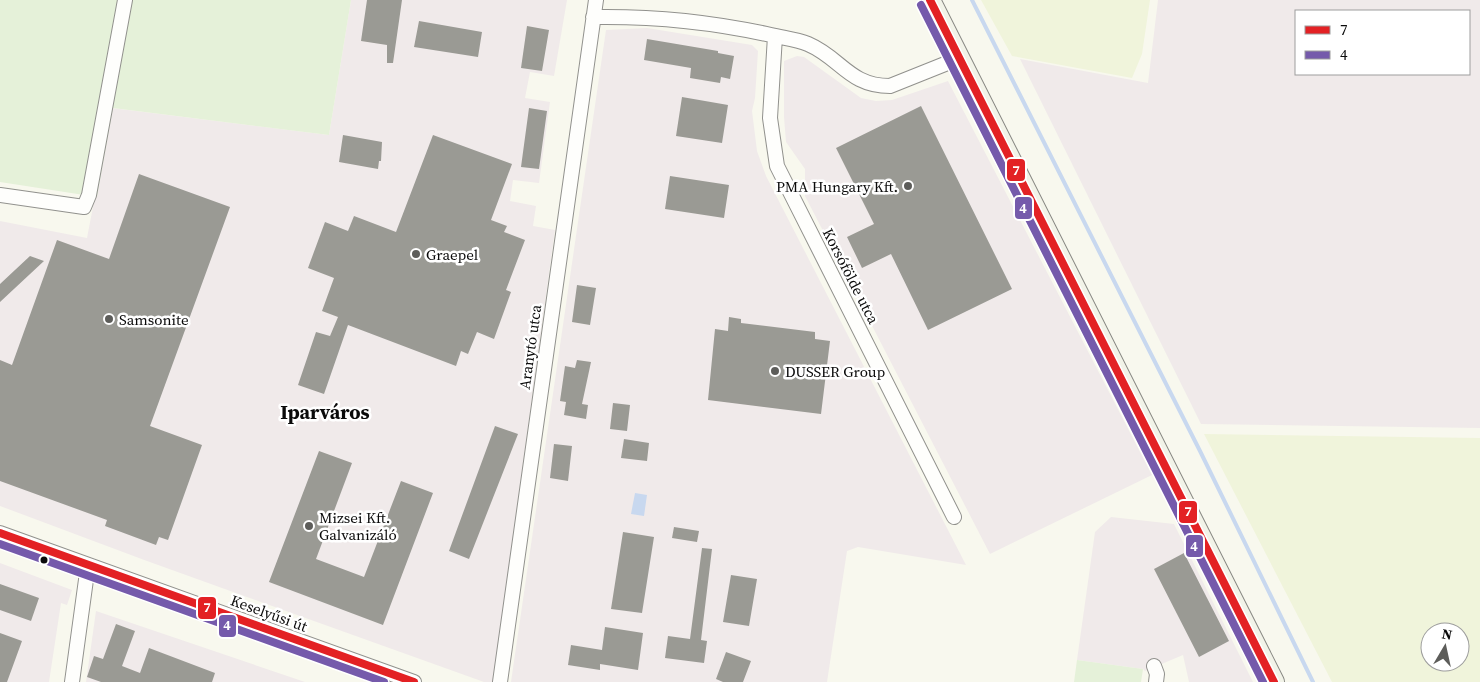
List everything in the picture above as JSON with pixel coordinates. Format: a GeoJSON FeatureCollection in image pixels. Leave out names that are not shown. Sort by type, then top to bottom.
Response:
{"type":"FeatureCollection","features":[{"type":"Feature","properties":{"kind":"main road"},"geometry":{"type":"LineString","coordinates":[[930,0],[1274,682]]}},
{"type":"Feature","properties":{"kind":"street"},"geometry":{"type":"LineString","coordinates":[[0,195],[84,207],[89,195],[125,0]]}},
{"type":"Feature","properties":{"kind":"street","name":"Aranytó utca"},"geometry":{"type":"LineString","coordinates":[[500,682],[596,0]]}},
{"type":"Feature","properties":{"kind":"street"},"geometry":{"type":"LineString","coordinates":[[593,17],[649,16],[775,36],[807,44],[860,81],[879,86],[890,86],[960,58]]}},
{"type":"Feature","properties":{"kind":"street","name":"Korsófölde utca"},"geometry":{"type":"LineString","coordinates":[[775,36],[770,118],[777,166],[954,517]]}},
{"type":"Feature","properties":{"kind":"street","name":"Keselyűsi út"},"geometry":{"type":"LineString","coordinates":[[0,533],[414,682]]}},
{"type":"Feature","properties":{"kind":"street"},"geometry":{"type":"LineString","coordinates":[[72,682],[88,565]]}},
{"type":"Feature","properties":{"kind":"street"},"geometry":{"type":"LineString","coordinates":[[1154,666],[1157,674],[1156,682]]}},
{"type":"Feature","properties":{"kind":"shaded area"},"geometry":{"type":"Polygon","coordinates":[[[351,0],[567,0],[554,76],[530,72],[525,98],[550,102],[539,183],[513,180],[510,201],[536,206],[533,226],[555,230],[493,682],[484,682],[0,506],[0,221],[87,238],[112,108],[329,135],[351,0]]]}},
{"type":"Feature","properties":{"kind":"shaded area"},"geometry":{"type":"Polygon","coordinates":[[[1158,0],[1480,0],[1480,428],[1201,424],[1020,59],[1148,83],[1158,0]]]}},
{"type":"Feature","properties":{"kind":"shaded area"},"geometry":{"type":"Polygon","coordinates":[[[647,28],[752,45],[758,51],[755,98],[752,111],[757,151],[766,176],[966,565],[858,547],[847,551],[827,682],[511,682],[606,30],[647,28]]]}},
{"type":"Feature","properties":{"kind":"shaded area"},"geometry":{"type":"Polygon","coordinates":[[[797,56],[804,57],[861,98],[876,101],[892,100],[948,81],[1152,475],[990,554],[805,196],[805,169],[786,142],[784,117],[784,61],[797,56]]]}},
{"type":"Feature","properties":{"kind":"shaded area"},"geometry":{"type":"Polygon","coordinates":[[[1111,517],[1174,524],[1253,682],[1189,682],[1183,655],[1145,671],[1143,669],[1077,660],[1095,532],[1111,517]]]}},
{"type":"Feature","properties":{"kind":"shaded area"},"geometry":{"type":"Polygon","coordinates":[[[0,563],[72,590],[67,605],[61,603],[49,682],[0,682],[0,563]]]}},
{"type":"Feature","properties":{"kind":"shaded area"},"geometry":{"type":"Polygon","coordinates":[[[96,611],[305,682],[86,682],[96,611]]]}},
{"type":"Feature","properties":{"kind":"green space"},"geometry":{"type":"Polygon","coordinates":[[[0,0],[351,0],[329,135],[113,108],[97,197],[0,182],[0,0]]]}},
{"type":"Feature","properties":{"kind":"green space"},"geometry":{"type":"Polygon","coordinates":[[[981,0],[1150,0],[1142,54],[1132,78],[1012,56],[981,0]]]}},
{"type":"Feature","properties":{"kind":"green space"},"geometry":{"type":"Polygon","coordinates":[[[1204,434],[1480,438],[1480,682],[1332,682],[1204,434]]]}},
{"type":"Feature","properties":{"kind":"green space"},"geometry":{"type":"Polygon","coordinates":[[[1077,660],[1143,669],[1141,682],[1074,682],[1077,660]]]}},
{"type":"Feature","properties":{"kind":"water"},"geometry":{"type":"Polygon","coordinates":[[[635,493],[647,495],[644,516],[631,514],[635,493]]]}},
{"type":"Feature","properties":{"kind":"building"},"geometry":{"type":"Polygon","coordinates":[[[367,0],[402,0],[393,63],[387,63],[387,45],[361,41],[367,0]]]}},
{"type":"Feature","properties":{"kind":"building"},"geometry":{"type":"Polygon","coordinates":[[[419,21],[482,32],[478,57],[414,47],[419,21]]]}},
{"type":"Feature","properties":{"kind":"building"},"geometry":{"type":"Polygon","coordinates":[[[527,26],[549,30],[542,71],[521,68],[527,26]]]}},
{"type":"Feature","properties":{"kind":"building"},"geometry":{"type":"Polygon","coordinates":[[[647,39],[718,51],[718,53],[734,56],[730,79],[721,77],[720,83],[690,78],[691,68],[644,60],[647,39]]]}},
{"type":"Feature","properties":{"kind":"building"},"geometry":{"type":"Polygon","coordinates":[[[682,97],[728,105],[722,143],[676,136],[682,97]]]}},
{"type":"Feature","properties":{"kind":"building","name":"PMA Hungary Kft."},"geometry":{"type":"Polygon","coordinates":[[[921,106],[1012,289],[928,330],[891,254],[862,268],[847,237],[874,224],[836,148],[921,106]]]}},
{"type":"Feature","properties":{"kind":"building"},"geometry":{"type":"Polygon","coordinates":[[[529,108],[547,111],[539,169],[521,167],[529,108]]]}},
{"type":"Feature","properties":{"kind":"building"},"geometry":{"type":"Polygon","coordinates":[[[343,135],[382,142],[381,161],[379,161],[378,169],[339,162],[343,135]]]}},
{"type":"Feature","properties":{"kind":"building","name":"Graepel"},"geometry":{"type":"Polygon","coordinates":[[[433,135],[512,164],[491,220],[507,226],[504,232],[525,240],[506,290],[511,292],[494,339],[477,332],[468,354],[461,351],[456,366],[348,325],[324,394],[298,385],[316,332],[330,336],[338,317],[322,311],[334,278],[308,268],[325,222],[348,231],[354,216],[396,232],[433,135]]]}},
{"type":"Feature","properties":{"kind":"building","name":"Samsonite"},"geometry":{"type":"Polygon","coordinates":[[[139,174],[230,207],[150,426],[202,445],[168,540],[159,537],[156,545],[105,526],[107,520],[0,481],[0,360],[12,365],[57,240],[109,259],[139,174]]]}},
{"type":"Feature","properties":{"kind":"building"},"geometry":{"type":"Polygon","coordinates":[[[670,176],[729,185],[724,218],[665,209],[670,176]]]}},
{"type":"Feature","properties":{"kind":"building"},"geometry":{"type":"Polygon","coordinates":[[[30,256],[44,261],[0,302],[0,284],[30,256]]]}},
{"type":"Feature","properties":{"kind":"building"},"geometry":{"type":"Polygon","coordinates":[[[577,285],[596,288],[590,325],[572,322],[577,285]]]}},
{"type":"Feature","properties":{"kind":"building","name":"DUSSER Group"},"geometry":{"type":"Polygon","coordinates":[[[729,317],[741,319],[741,323],[815,332],[815,339],[830,341],[821,414],[708,400],[715,329],[728,331],[729,317]]]}},
{"type":"Feature","properties":{"kind":"building"},"geometry":{"type":"Polygon","coordinates":[[[577,360],[591,362],[582,404],[588,405],[586,419],[564,415],[566,402],[560,401],[565,366],[575,368],[577,360]]]}},
{"type":"Feature","properties":{"kind":"building"},"geometry":{"type":"Polygon","coordinates":[[[613,403],[630,405],[627,431],[610,429],[613,403]]]}},
{"type":"Feature","properties":{"kind":"building"},"geometry":{"type":"Polygon","coordinates":[[[495,426],[518,434],[469,559],[449,551],[495,426]]]}},
{"type":"Feature","properties":{"kind":"building"},"geometry":{"type":"Polygon","coordinates":[[[624,439],[649,443],[647,461],[621,458],[624,439]]]}},
{"type":"Feature","properties":{"kind":"building"},"geometry":{"type":"Polygon","coordinates":[[[554,444],[572,446],[568,481],[550,478],[554,444]]]}},
{"type":"Feature","properties":{"kind":"building","name":"Mizsei Kft. Galvanizáló"},"geometry":{"type":"Polygon","coordinates":[[[319,451],[352,463],[316,559],[364,577],[401,481],[433,493],[383,625],[269,582],[319,451]]]}},
{"type":"Feature","properties":{"kind":"building"},"geometry":{"type":"Polygon","coordinates":[[[674,527],[699,531],[697,542],[672,538],[674,527]]]}},
{"type":"Feature","properties":{"kind":"building"},"geometry":{"type":"Polygon","coordinates":[[[623,532],[654,537],[642,613],[611,609],[623,532]]]}},
{"type":"Feature","properties":{"kind":"building"},"geometry":{"type":"Polygon","coordinates":[[[702,548],[712,549],[701,640],[707,641],[704,663],[665,658],[668,636],[690,639],[702,548]]]}},
{"type":"Feature","properties":{"kind":"building"},"geometry":{"type":"Polygon","coordinates":[[[1184,553],[1229,641],[1199,657],[1154,569],[1184,553]]]}},
{"type":"Feature","properties":{"kind":"building"},"geometry":{"type":"Polygon","coordinates":[[[731,575],[757,579],[749,626],[723,622],[731,575]]]}},
{"type":"Feature","properties":{"kind":"building"},"geometry":{"type":"Polygon","coordinates":[[[0,584],[39,598],[31,621],[0,610],[0,584]]]}},
{"type":"Feature","properties":{"kind":"building"},"geometry":{"type":"Polygon","coordinates":[[[116,624],[135,631],[122,666],[140,673],[149,648],[215,673],[212,682],[101,682],[87,677],[94,656],[103,659],[116,624]]]}},
{"type":"Feature","properties":{"kind":"building"},"geometry":{"type":"Polygon","coordinates":[[[605,627],[643,633],[638,670],[600,664],[600,670],[568,665],[571,645],[602,650],[605,627]]]}},
{"type":"Feature","properties":{"kind":"building"},"geometry":{"type":"Polygon","coordinates":[[[0,633],[22,641],[7,682],[0,682],[0,633]]]}},
{"type":"Feature","properties":{"kind":"building"},"geometry":{"type":"Polygon","coordinates":[[[726,652],[751,661],[743,682],[723,682],[716,679],[726,652]]]}},
{"type":"Feature","properties":{"kind":"waterway"},"geometry":{"type":"LineString","coordinates":[[972,0],[1200,451],[1313,682]]}},
{"type":"Feature","properties":{"kind":"transit line","name":"7"},"geometry":{"type":"LineString","coordinates":[[930,0],[1274,682]]}},
{"type":"Feature","properties":{"kind":"transit line","name":"4"},"geometry":{"type":"LineString","coordinates":[[921,5],[1263,682]]}},
{"type":"Feature","properties":{"kind":"transit line","name":"7"},"geometry":{"type":"LineString","coordinates":[[0,533],[414,682]]}},
{"type":"Feature","properties":{"kind":"transit line","name":"4"},"geometry":{"type":"LineString","coordinates":[[0,544],[384,682]]}},
{"type":"Feature","properties":{"kind":"place","name":"PMA Hungary Kft."},"geometry":{"type":"Point","coordinates":[908,186]}},
{"type":"Feature","properties":{"kind":"place","name":"Graepel"},"geometry":{"type":"Point","coordinates":[416,254]}},
{"type":"Feature","properties":{"kind":"place","name":"Samsonite"},"geometry":{"type":"Point","coordinates":[109,319]}},
{"type":"Feature","properties":{"kind":"place","name":"DUSSER Group"},"geometry":{"type":"Point","coordinates":[775,371]}},
{"type":"Feature","properties":{"kind":"place","name":"Mizsei Kft. Galvanizáló"},"geometry":{"type":"Point","coordinates":[309,526]}},
{"type":"Feature","properties":{"kind":"district","name":"Iparváros"},"geometry":{"type":"Point","coordinates":[325,412]}}]}
